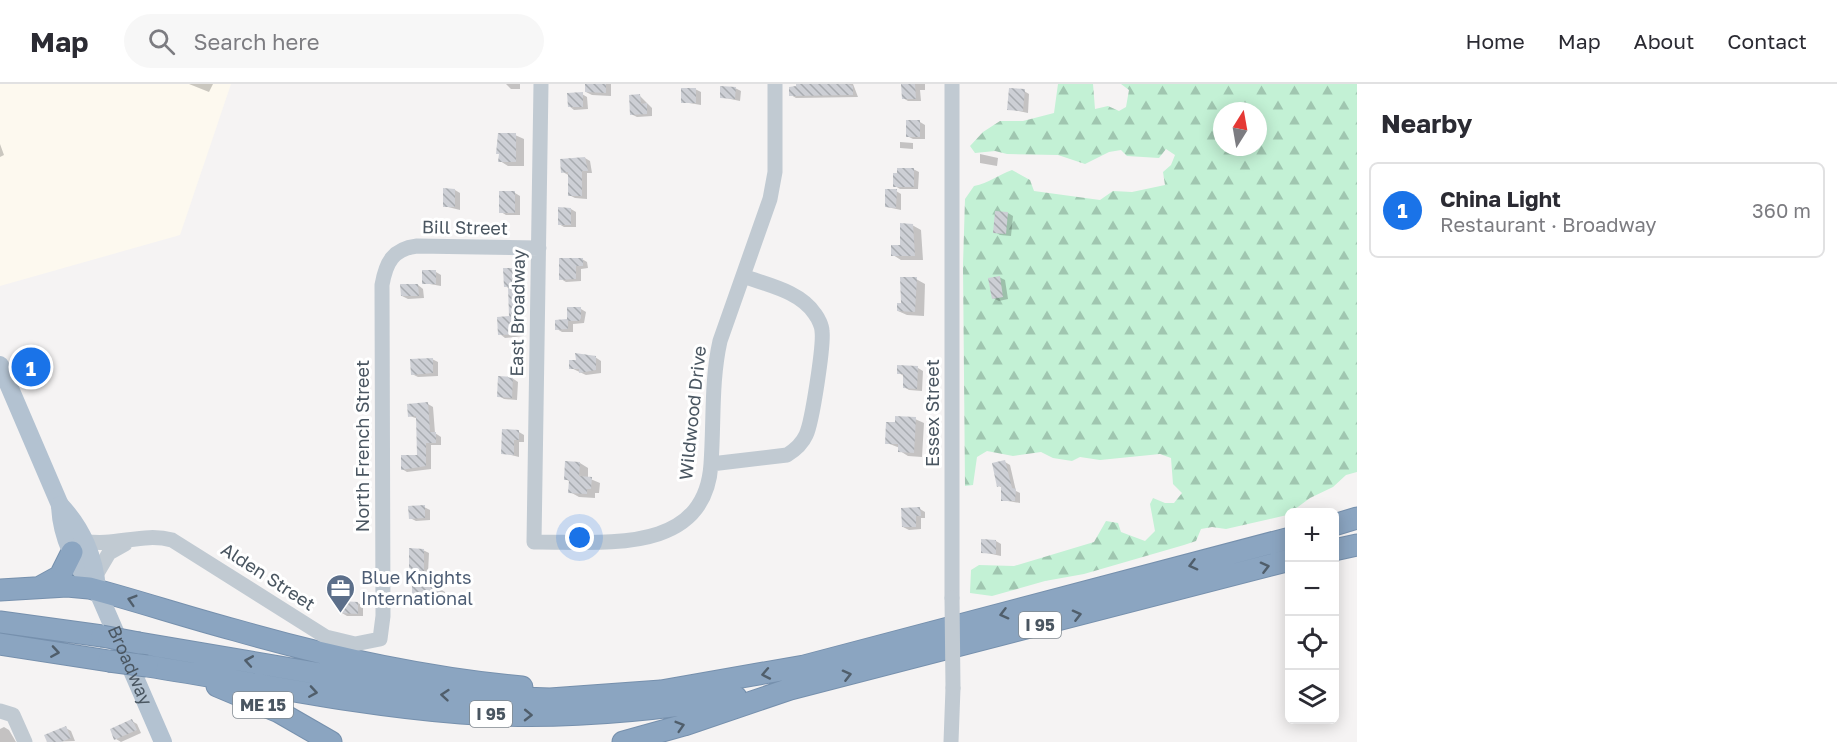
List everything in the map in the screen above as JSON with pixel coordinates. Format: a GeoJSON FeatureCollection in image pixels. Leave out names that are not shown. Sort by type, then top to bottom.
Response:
{"type":"FeatureCollection","features":[{"type":"Feature","properties":{"kind":"highway"},"geometry":{"type":"LineString","coordinates":[[1339,524],[1357,518]]}},
{"type":"Feature","properties":{"kind":"highway","name":"I 95"},"geometry":{"type":"LineString","coordinates":[[0,622],[102,636],[444,695],[489,699],[588,697],[662,691],[804,666],[1285,539]]}},
{"type":"Feature","properties":{"kind":"highway"},"geometry":{"type":"LineString","coordinates":[[1339,549],[1357,544]]}},
{"type":"Feature","properties":{"kind":"highway"},"geometry":{"type":"LineString","coordinates":[[37,588],[51,583],[60,576],[78,546]]}},
{"type":"Feature","properties":{"kind":"highway","name":"I 95"},"geometry":{"type":"LineString","coordinates":[[0,644],[405,707],[502,714],[616,712],[790,689],[1286,562]]}},
{"type":"Feature","properties":{"kind":"highway"},"geometry":{"type":"LineString","coordinates":[[0,590],[75,586],[96,582],[234,630],[346,659],[467,681],[561,688],[588,697]]}},
{"type":"Feature","properties":{"kind":"highway","name":"ME 15"},"geometry":{"type":"LineString","coordinates":[[193,673],[208,683],[279,712],[331,742]]}},
{"type":"Feature","properties":{"kind":"highway"},"geometry":{"type":"LineString","coordinates":[[623,742],[684,725],[790,689]]}},
{"type":"Feature","properties":{"kind":"main road","name":"Broadway"},"geometry":{"type":"LineString","coordinates":[[1,368],[60,504],[63,527],[78,546],[80,570],[96,582],[163,742]]}},
{"type":"Feature","properties":{"kind":"street","name":"East Broadway"},"geometry":{"type":"LineString","coordinates":[[534,542],[541,84]]}},
{"type":"Feature","properties":{"kind":"street","name":"Wildwood Drive"},"geometry":{"type":"LineString","coordinates":[[534,542],[645,540],[664,534],[689,516],[709,484],[715,361],[762,226],[775,172],[775,84]]}},
{"type":"Feature","properties":{"kind":"street","name":"Essex Street"},"geometry":{"type":"LineString","coordinates":[[951,742],[953,688],[952,84]]}},
{"type":"Feature","properties":{"kind":"street","name":"Bill Street"},"geometry":{"type":"LineString","coordinates":[[393,254],[404,248],[417,246],[539,248]]}},
{"type":"Feature","properties":{"kind":"street","name":"North French Street"},"geometry":{"type":"LineString","coordinates":[[380,639],[383,616],[382,285],[385,267],[393,254]]}},
{"type":"Feature","properties":{"kind":"street"},"geometry":{"type":"LineString","coordinates":[[711,464],[788,455],[796,449],[806,435],[812,412],[822,330],[816,315],[806,303],[788,292],[743,276]]}},
{"type":"Feature","properties":{"kind":"street","name":"Alden Street"},"geometry":{"type":"LineString","coordinates":[[78,546],[157,537],[179,543],[327,637],[355,644],[380,639]]}},
{"type":"Feature","properties":{"kind":"street","name":"Alden Street"},"geometry":{"type":"LineString","coordinates":[[96,582],[109,553],[136,539]]}},
{"type":"Feature","properties":{"kind":"street"},"geometry":{"type":"LineString","coordinates":[[7,713],[25,742]]}},
{"type":"Feature","properties":{"kind":"shaded area"},"geometry":{"type":"Polygon","coordinates":[[[0,84],[231,84],[180,235],[0,286],[0,84]]]}},
{"type":"Feature","properties":{"kind":"green space"},"geometry":{"type":"Polygon","coordinates":[[[1058,84],[1093,84],[1095,109],[1108,106],[1119,111],[1126,107],[1129,90],[1121,84],[1357,84],[1357,472],[1346,475],[1333,487],[1310,498],[1296,508],[1285,508],[1285,515],[1226,529],[1212,527],[1201,529],[1196,541],[1084,574],[1045,581],[992,596],[970,593],[971,570],[979,565],[1014,566],[1094,542],[1106,521],[1118,523],[1121,532],[1145,541],[1155,531],[1150,504],[1153,498],[1165,503],[1174,503],[1182,493],[1173,484],[1171,458],[1160,454],[1100,460],[1080,457],[1072,461],[1053,458],[1041,452],[1013,456],[987,451],[977,457],[973,485],[965,486],[963,265],[965,199],[974,186],[1012,170],[1030,180],[1034,191],[1100,200],[1113,191],[1132,192],[1165,185],[1163,172],[1171,165],[1175,155],[1166,149],[1159,158],[1127,156],[1121,150],[1109,152],[1085,164],[1058,155],[1007,154],[995,151],[975,153],[970,146],[983,132],[1000,121],[1023,121],[1054,113],[1058,84]]]}},
{"type":"Feature","properties":{"kind":"building"},"geometry":{"type":"Polygon","coordinates":[[[585,84],[606,84],[606,93],[585,92],[585,84]]]}},
{"type":"Feature","properties":{"kind":"building"},"geometry":{"type":"Polygon","coordinates":[[[796,84],[848,84],[853,86],[853,95],[789,96],[789,87],[796,86],[796,84]]]}},
{"type":"Feature","properties":{"kind":"building"},"geometry":{"type":"Polygon","coordinates":[[[901,84],[915,84],[916,99],[902,99],[901,84]]]}},
{"type":"Feature","properties":{"kind":"building"},"geometry":{"type":"Polygon","coordinates":[[[720,86],[736,87],[735,99],[720,98],[720,86]]]}},
{"type":"Feature","properties":{"kind":"building"},"geometry":{"type":"Polygon","coordinates":[[[681,88],[696,88],[696,103],[681,103],[681,88]]]}},
{"type":"Feature","properties":{"kind":"building"},"geometry":{"type":"Polygon","coordinates":[[[1009,88],[1025,89],[1023,111],[1007,110],[1009,88]]]}},
{"type":"Feature","properties":{"kind":"building"},"geometry":{"type":"Polygon","coordinates":[[[583,92],[583,107],[568,107],[567,93],[583,92]]]}},
{"type":"Feature","properties":{"kind":"building"},"geometry":{"type":"Polygon","coordinates":[[[640,94],[641,104],[647,103],[647,114],[630,115],[629,95],[640,94]]]}},
{"type":"Feature","properties":{"kind":"building"},"geometry":{"type":"Polygon","coordinates":[[[906,120],[920,120],[920,137],[906,137],[906,120]]]}},
{"type":"Feature","properties":{"kind":"building"},"geometry":{"type":"Polygon","coordinates":[[[498,133],[516,133],[516,162],[498,162],[499,154],[496,154],[498,133]]]}},
{"type":"Feature","properties":{"kind":"building"},"geometry":{"type":"Polygon","coordinates":[[[585,157],[588,171],[582,171],[582,196],[568,196],[568,172],[561,173],[560,159],[585,157]]]}},
{"type":"Feature","properties":{"kind":"building"},"geometry":{"type":"Polygon","coordinates":[[[897,168],[914,168],[914,187],[893,187],[893,173],[897,173],[897,168]]]}},
{"type":"Feature","properties":{"kind":"building"},"geometry":{"type":"Polygon","coordinates":[[[443,188],[455,189],[455,207],[443,207],[443,188]]]}},
{"type":"Feature","properties":{"kind":"building"},"geometry":{"type":"Polygon","coordinates":[[[885,189],[897,189],[896,208],[885,207],[885,189]]]}},
{"type":"Feature","properties":{"kind":"building"},"geometry":{"type":"Polygon","coordinates":[[[499,191],[515,191],[515,213],[499,213],[499,191]]]}},
{"type":"Feature","properties":{"kind":"building"},"geometry":{"type":"Polygon","coordinates":[[[558,207],[571,208],[571,225],[558,225],[558,207]]]}},
{"type":"Feature","properties":{"kind":"building"},"geometry":{"type":"Polygon","coordinates":[[[995,211],[1008,212],[1006,234],[993,233],[995,211]]]}},
{"type":"Feature","properties":{"kind":"building"},"geometry":{"type":"Polygon","coordinates":[[[900,223],[913,224],[915,256],[891,256],[891,245],[900,245],[900,223]]]}},
{"type":"Feature","properties":{"kind":"building"},"geometry":{"type":"Polygon","coordinates":[[[559,258],[583,258],[583,266],[576,266],[576,279],[559,280],[559,258]]]}},
{"type":"Feature","properties":{"kind":"building"},"geometry":{"type":"Polygon","coordinates":[[[503,268],[514,268],[515,287],[520,286],[521,303],[517,303],[519,334],[498,335],[497,317],[509,316],[508,287],[504,287],[503,268]]]}},
{"type":"Feature","properties":{"kind":"building"},"geometry":{"type":"Polygon","coordinates":[[[422,270],[436,270],[436,284],[422,284],[422,270]]]}},
{"type":"Feature","properties":{"kind":"building"},"geometry":{"type":"Polygon","coordinates":[[[1000,276],[1003,297],[992,299],[988,278],[1000,276]]]}},
{"type":"Feature","properties":{"kind":"building"},"geometry":{"type":"Polygon","coordinates":[[[900,277],[917,277],[915,312],[897,311],[897,303],[901,303],[900,277]]]}},
{"type":"Feature","properties":{"kind":"building"},"geometry":{"type":"Polygon","coordinates":[[[400,284],[418,284],[419,296],[401,296],[400,284]]]}},
{"type":"Feature","properties":{"kind":"building"},"geometry":{"type":"Polygon","coordinates":[[[567,307],[581,307],[581,318],[579,321],[568,321],[568,329],[555,330],[555,320],[567,319],[567,307]]]}},
{"type":"Feature","properties":{"kind":"building"},"geometry":{"type":"Polygon","coordinates":[[[32,353],[42,375],[29,381],[20,358],[32,353]]]}},
{"type":"Feature","properties":{"kind":"building"},"geometry":{"type":"Polygon","coordinates":[[[575,353],[596,356],[596,370],[579,373],[579,369],[569,369],[569,360],[576,360],[575,353]]]}},
{"type":"Feature","properties":{"kind":"building"},"geometry":{"type":"Polygon","coordinates":[[[433,358],[433,373],[411,375],[410,359],[433,358]]]}},
{"type":"Feature","properties":{"kind":"building"},"geometry":{"type":"Polygon","coordinates":[[[897,365],[918,366],[917,389],[903,388],[903,374],[897,374],[897,365]]]}},
{"type":"Feature","properties":{"kind":"building"},"geometry":{"type":"Polygon","coordinates":[[[498,376],[513,377],[512,398],[497,397],[498,376]]]}},
{"type":"Feature","properties":{"kind":"building"},"geometry":{"type":"Polygon","coordinates":[[[428,402],[430,432],[436,432],[436,443],[426,443],[426,466],[401,470],[401,455],[417,455],[416,416],[408,417],[407,404],[428,402]]]}},
{"type":"Feature","properties":{"kind":"building"},"geometry":{"type":"Polygon","coordinates":[[[895,416],[916,417],[914,453],[898,452],[898,444],[885,444],[886,422],[895,422],[895,416]]]}},
{"type":"Feature","properties":{"kind":"building"},"geometry":{"type":"Polygon","coordinates":[[[502,429],[519,430],[519,440],[514,440],[514,455],[501,454],[502,429]]]}},
{"type":"Feature","properties":{"kind":"building"},"geometry":{"type":"Polygon","coordinates":[[[1005,460],[1012,488],[1016,489],[1015,501],[1001,501],[1001,486],[997,487],[992,463],[1005,460]]]}},
{"type":"Feature","properties":{"kind":"building"},"geometry":{"type":"Polygon","coordinates":[[[565,461],[580,462],[579,476],[592,477],[591,489],[587,489],[587,494],[568,493],[569,480],[564,480],[565,461]]]}},
{"type":"Feature","properties":{"kind":"building"},"geometry":{"type":"Polygon","coordinates":[[[425,505],[425,518],[409,519],[408,506],[425,505]]]}},
{"type":"Feature","properties":{"kind":"building"},"geometry":{"type":"Polygon","coordinates":[[[920,507],[921,516],[916,516],[916,527],[902,527],[901,508],[920,507]]]}},
{"type":"Feature","properties":{"kind":"building"},"geometry":{"type":"Polygon","coordinates":[[[981,539],[996,540],[996,554],[981,553],[981,539]]]}},
{"type":"Feature","properties":{"kind":"building"},"geometry":{"type":"Polygon","coordinates":[[[409,548],[424,549],[424,571],[409,571],[409,548]]]}},
{"type":"Feature","properties":{"kind":"building"},"geometry":{"type":"Polygon","coordinates":[[[412,586],[440,587],[440,600],[429,600],[429,603],[412,603],[412,586]]]}},
{"type":"Feature","properties":{"kind":"building"},"geometry":{"type":"Polygon","coordinates":[[[341,601],[358,602],[358,614],[340,613],[341,601]]]}},
{"type":"Feature","properties":{"kind":"building"},"geometry":{"type":"Polygon","coordinates":[[[132,719],[137,730],[114,740],[110,729],[132,719]]]}},
{"type":"Feature","properties":{"kind":"building"},"geometry":{"type":"Polygon","coordinates":[[[66,726],[71,738],[61,742],[47,742],[44,735],[66,726]]]}},
{"type":"Feature","properties":{"kind":"place","name":"China Light"},"geometry":{"type":"Point","coordinates":[31,367]}},
{"type":"Feature","properties":{"kind":"place","name":"Blue Knights International"},"geometry":{"type":"Point","coordinates":[340,614]}}]}
